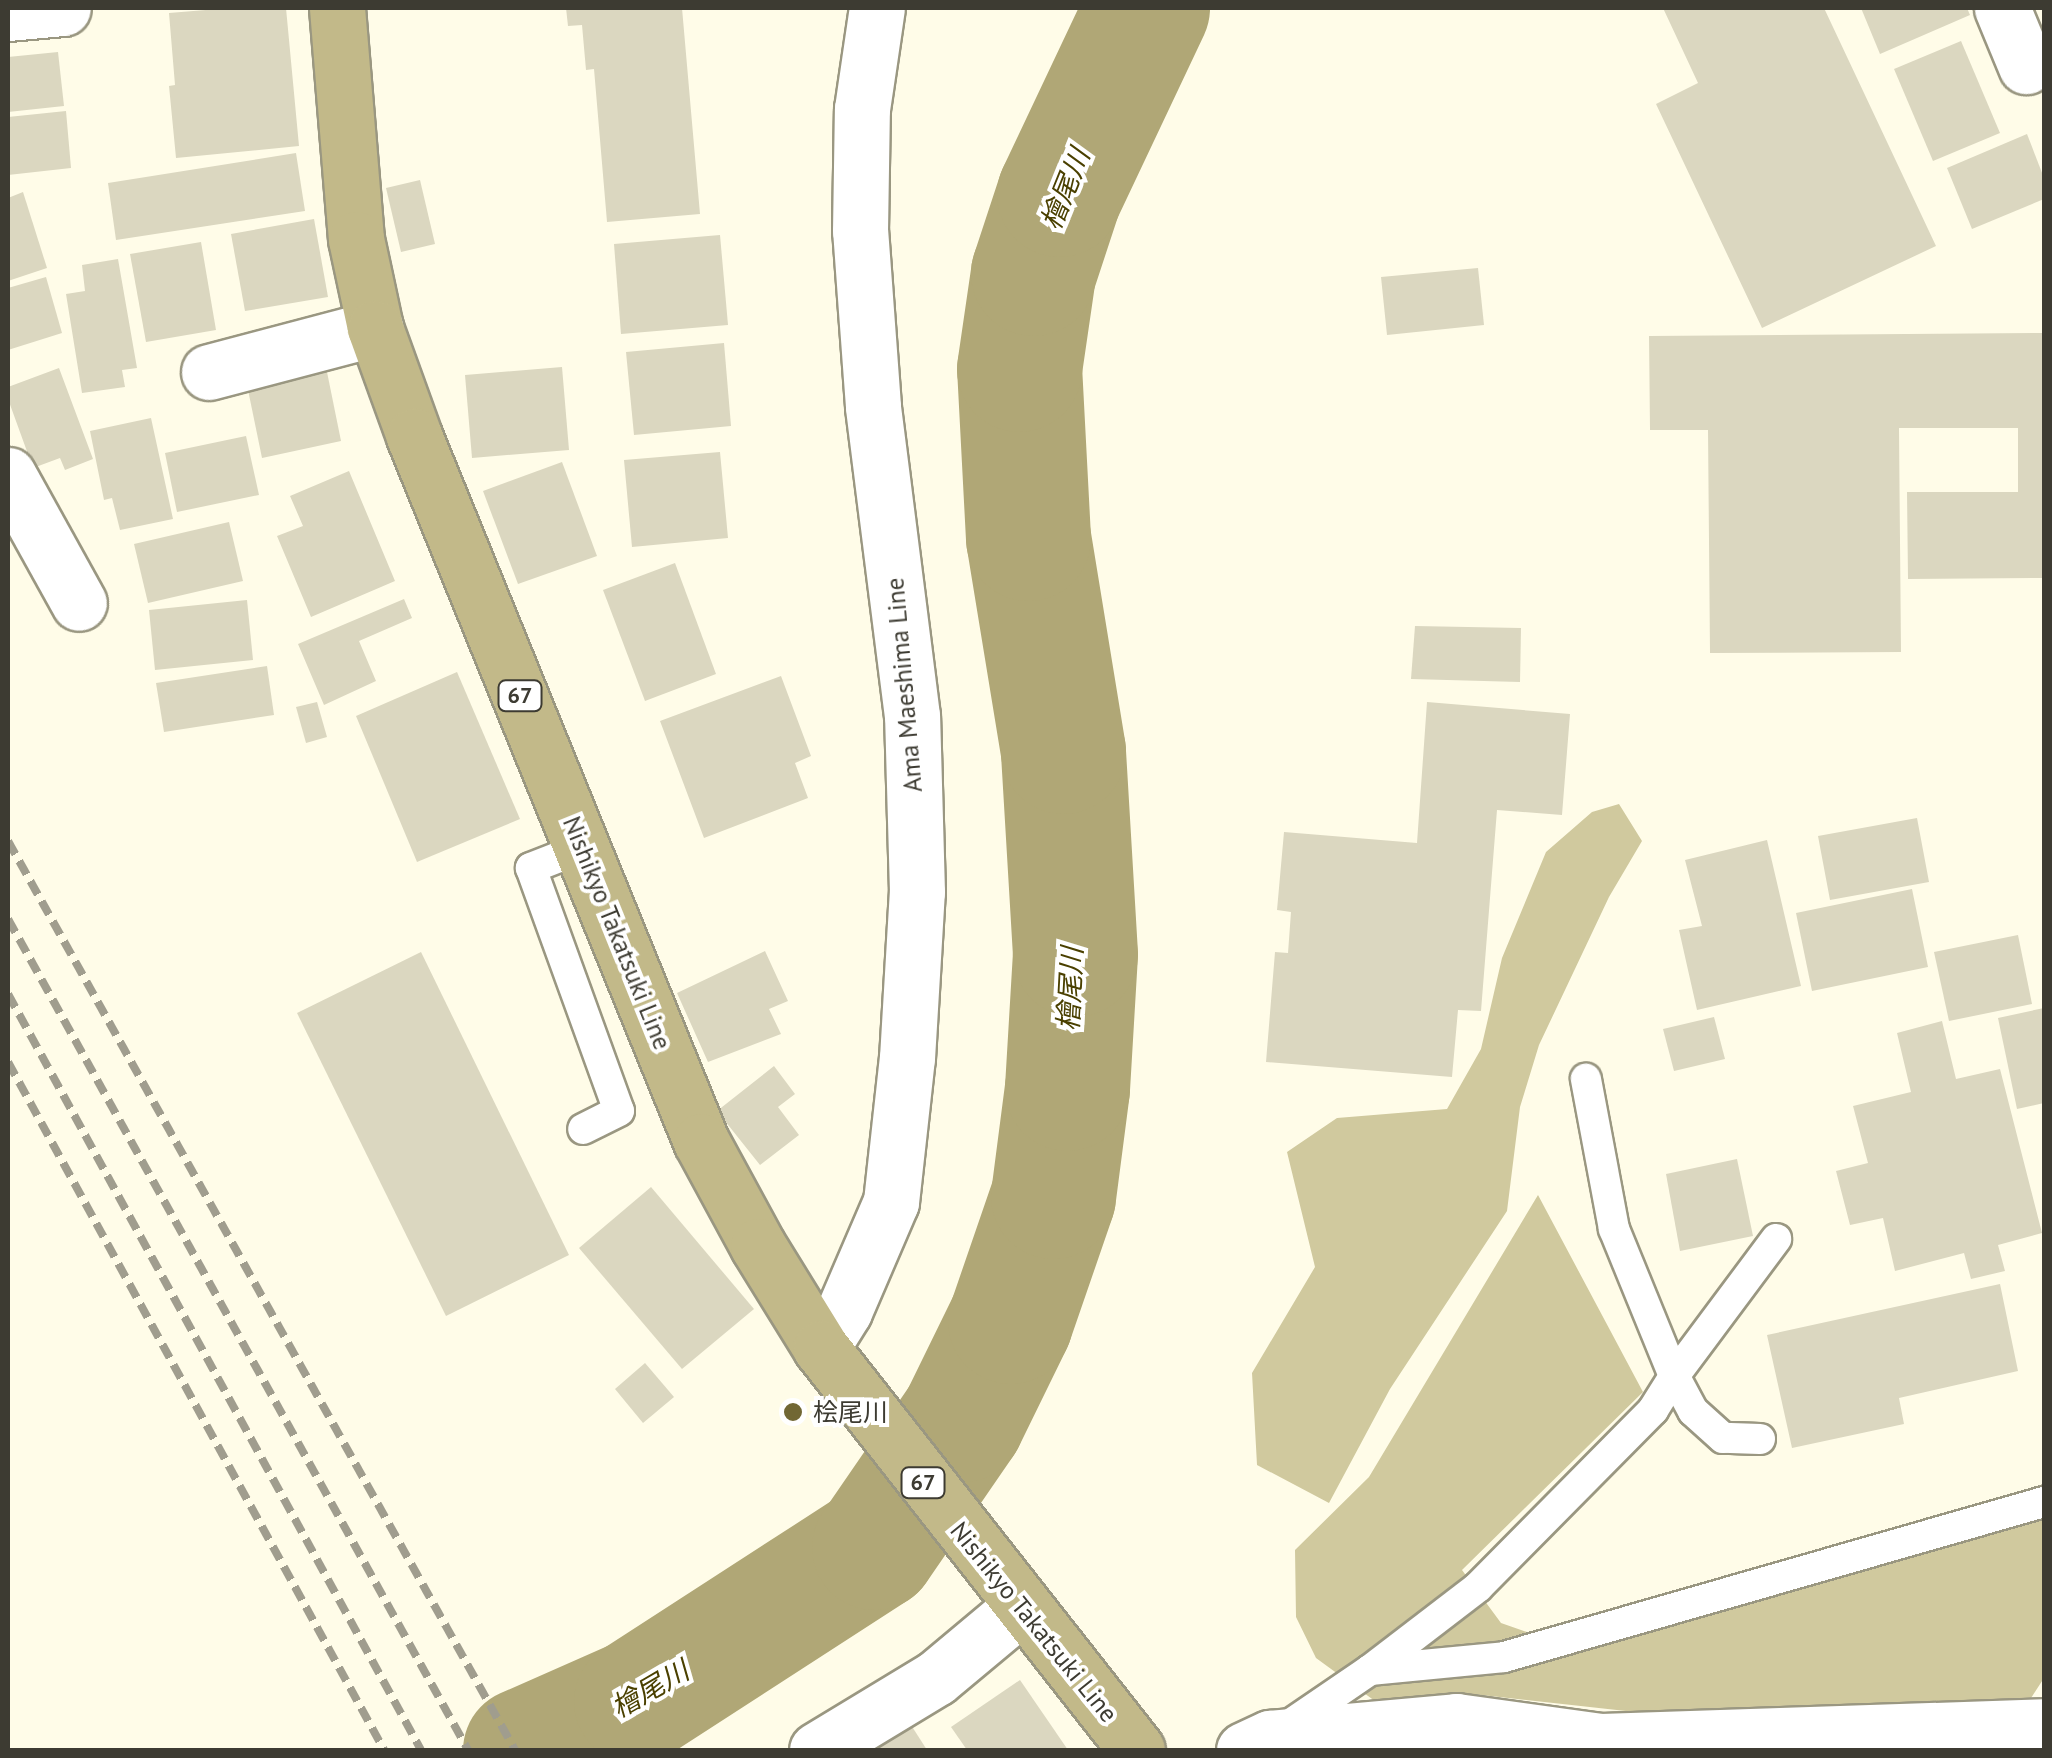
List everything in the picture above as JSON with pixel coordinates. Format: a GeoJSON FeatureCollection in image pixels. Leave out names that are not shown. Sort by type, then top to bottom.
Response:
{"type":"FeatureCollection","features":[{"type":"Feature","properties":{"kind":"main road"},"geometry":{"type":"LineString","coordinates":[[8,14],[63,8]]}},
{"type":"Feature","properties":{"kind":"main road","name":"Nishikyo Takatsuki Line"},"geometry":{"type":"LineString","coordinates":[[337,8],[356,239],[375,328],[414,436],[701,1141],[758,1246],[856,1397],[1138,1750]]}},
{"type":"Feature","properties":{"kind":"main road","name":"Ama Maeshima Line"},"geometry":{"type":"LineString","coordinates":[[821,1348],[844,1311],[891,1202],[907,1058],[917,892],[912,716],[873,406],[860,231],[862,108],[878,8]]}},
{"type":"Feature","properties":{"kind":"main road"},"geometry":{"type":"LineString","coordinates":[[2002,8],[2026,66]]}},
{"type":"Feature","properties":{"kind":"main road"},"geometry":{"type":"LineString","coordinates":[[208,372],[375,328]]}},
{"type":"Feature","properties":{"kind":"main road"},"geometry":{"type":"LineString","coordinates":[[8,475],[79,603]]}},
{"type":"Feature","properties":{"kind":"main road"},"geometry":{"type":"LineString","coordinates":[[816,1750],[936,1678],[1006,1588]]}},
{"type":"Feature","properties":{"kind":"main road"},"geometry":{"type":"LineString","coordinates":[[1257,1744],[1456,1720],[1607,1746],[2044,1726]]}},
{"type":"Feature","properties":{"kind":"lane"},"geometry":{"type":"LineString","coordinates":[[582,848],[531,868],[619,1110],[582,1129]]}},
{"type":"Feature","properties":{"kind":"lane"},"geometry":{"type":"LineString","coordinates":[[1586,1079],[1614,1229],[1674,1376],[1693,1411],[1723,1438],[1760,1439]]}},
{"type":"Feature","properties":{"kind":"lane"},"geometry":{"type":"LineString","coordinates":[[1257,1744],[1370,1670],[1478,1586],[1541,1527],[1653,1410],[1776,1239]]}},
{"type":"Feature","properties":{"kind":"lane"},"geometry":{"type":"LineString","coordinates":[[1370,1670],[1504,1656],[2044,1502]]}},
{"type":"Feature","properties":{"kind":"shaded area"},"geometry":{"type":"Polygon","coordinates":[[[1619,804],[1642,841],[1609,897],[1539,1045],[1520,1107],[1507,1211],[1390,1389],[1329,1503],[1257,1465],[1252,1373],[1315,1267],[1287,1152],[1337,1118],[1447,1109],[1481,1049],[1502,958],[1546,852],[1592,812],[1619,804]]]}},
{"type":"Feature","properties":{"kind":"shaded area"},"geometry":{"type":"Polygon","coordinates":[[[1538,1195],[1643,1392],[1462,1570],[1501,1623],[1579,1650],[2044,1516],[2044,1678],[2031,1698],[1653,1714],[1473,1694],[1379,1704],[1316,1658],[1296,1617],[1295,1550],[1369,1477],[1538,1195]]]}},
{"type":"Feature","properties":{"kind":"building"},"geometry":{"type":"Polygon","coordinates":[[[286,8],[299,146],[176,158],[169,86],[175,85],[169,13],[286,8]]]}},
{"type":"Feature","properties":{"kind":"building"},"geometry":{"type":"Polygon","coordinates":[[[566,8],[682,8],[700,214],[607,222],[594,69],[586,70],[582,25],[568,26],[566,8]]]}},
{"type":"Feature","properties":{"kind":"building"},"geometry":{"type":"Polygon","coordinates":[[[1663,8],[1824,8],[1936,246],[1762,328],[1656,104],[1698,83],[1663,8]]]}},
{"type":"Feature","properties":{"kind":"building"},"geometry":{"type":"Polygon","coordinates":[[[1861,8],[1967,8],[1970,15],[1880,54],[1861,8]]]}},
{"type":"Feature","properties":{"kind":"building"},"geometry":{"type":"Polygon","coordinates":[[[1961,41],[2000,133],[1933,161],[1894,69],[1961,41]]]}},
{"type":"Feature","properties":{"kind":"building"},"geometry":{"type":"Polygon","coordinates":[[[58,52],[64,106],[8,112],[8,57],[58,52]]]}},
{"type":"Feature","properties":{"kind":"building"},"geometry":{"type":"Polygon","coordinates":[[[66,111],[71,168],[8,175],[8,117],[66,111]]]}},
{"type":"Feature","properties":{"kind":"building"},"geometry":{"type":"Polygon","coordinates":[[[2027,134],[2044,178],[2044,199],[1972,229],[1947,168],[2027,134]]]}},
{"type":"Feature","properties":{"kind":"building"},"geometry":{"type":"Polygon","coordinates":[[[296,153],[305,211],[116,240],[108,183],[296,153]]]}},
{"type":"Feature","properties":{"kind":"building"},"geometry":{"type":"Polygon","coordinates":[[[420,180],[435,244],[401,252],[386,188],[420,180]]]}},
{"type":"Feature","properties":{"kind":"building"},"geometry":{"type":"Polygon","coordinates":[[[23,192],[47,268],[8,281],[8,198],[23,192]]]}},
{"type":"Feature","properties":{"kind":"building"},"geometry":{"type":"Polygon","coordinates":[[[314,219],[328,297],[245,311],[231,234],[314,219]]]}},
{"type":"Feature","properties":{"kind":"building"},"geometry":{"type":"Polygon","coordinates":[[[720,235],[728,325],[621,334],[614,244],[720,235]]]}},
{"type":"Feature","properties":{"kind":"building"},"geometry":{"type":"Polygon","coordinates":[[[201,242],[216,330],[146,342],[130,254],[201,242]]]}},
{"type":"Feature","properties":{"kind":"building"},"geometry":{"type":"Polygon","coordinates":[[[118,259],[137,368],[122,370],[125,387],[82,393],[66,294],[85,291],[82,265],[118,259]]]}},
{"type":"Feature","properties":{"kind":"building"},"geometry":{"type":"Polygon","coordinates":[[[1478,268],[1484,325],[1387,335],[1381,277],[1478,268]]]}},
{"type":"Feature","properties":{"kind":"building"},"geometry":{"type":"Polygon","coordinates":[[[46,277],[62,333],[8,350],[8,288],[46,277]]]}},
{"type":"Feature","properties":{"kind":"building"},"geometry":{"type":"Polygon","coordinates":[[[2044,333],[2044,578],[1908,579],[1907,492],[2018,492],[2018,428],[1899,428],[1901,652],[1710,653],[1708,430],[1650,430],[1649,336],[2044,333]]]}},
{"type":"Feature","properties":{"kind":"building"},"geometry":{"type":"Polygon","coordinates":[[[724,343],[731,426],[634,435],[626,352],[724,343]]]}},
{"type":"Feature","properties":{"kind":"building"},"geometry":{"type":"Polygon","coordinates":[[[326,367],[341,441],[262,458],[247,385],[326,367]]]}},
{"type":"Feature","properties":{"kind":"building"},"geometry":{"type":"Polygon","coordinates":[[[562,367],[569,450],[472,458],[465,375],[562,367]]]}},
{"type":"Feature","properties":{"kind":"building"},"geometry":{"type":"Polygon","coordinates":[[[59,368],[93,459],[65,470],[60,458],[33,468],[8,399],[8,387],[59,368]]]}},
{"type":"Feature","properties":{"kind":"building"},"geometry":{"type":"Polygon","coordinates":[[[151,418],[173,519],[120,530],[112,498],[104,500],[90,431],[151,418]]]}},
{"type":"Feature","properties":{"kind":"building"},"geometry":{"type":"Polygon","coordinates":[[[246,436],[259,495],[177,512],[165,453],[246,436]]]}},
{"type":"Feature","properties":{"kind":"building"},"geometry":{"type":"Polygon","coordinates":[[[720,452],[728,538],[632,547],[624,460],[720,452]]]}},
{"type":"Feature","properties":{"kind":"building"},"geometry":{"type":"Polygon","coordinates":[[[562,462],[597,556],[518,584],[483,491],[562,462]]]}},
{"type":"Feature","properties":{"kind":"building"},"geometry":{"type":"Polygon","coordinates":[[[349,471],[395,581],[311,617],[277,536],[303,526],[290,496],[349,471]]]}},
{"type":"Feature","properties":{"kind":"building"},"geometry":{"type":"Polygon","coordinates":[[[229,522],[243,581],[148,603],[134,544],[229,522]]]}},
{"type":"Feature","properties":{"kind":"building"},"geometry":{"type":"Polygon","coordinates":[[[675,563],[716,674],[645,701],[603,590],[675,563]]]}},
{"type":"Feature","properties":{"kind":"building"},"geometry":{"type":"Polygon","coordinates":[[[404,599],[412,618],[359,641],[376,681],[324,705],[298,644],[404,599]]]}},
{"type":"Feature","properties":{"kind":"building"},"geometry":{"type":"Polygon","coordinates":[[[247,600],[253,660],[155,670],[149,610],[247,600]]]}},
{"type":"Feature","properties":{"kind":"building"},"geometry":{"type":"Polygon","coordinates":[[[1415,626],[1521,628],[1520,682],[1411,679],[1415,626]]]}},
{"type":"Feature","properties":{"kind":"building"},"geometry":{"type":"Polygon","coordinates":[[[267,666],[274,715],[164,732],[156,683],[267,666]]]}},
{"type":"Feature","properties":{"kind":"building"},"geometry":{"type":"Polygon","coordinates":[[[457,672],[520,819],[417,862],[356,716],[457,672]]]}},
{"type":"Feature","properties":{"kind":"building"},"geometry":{"type":"Polygon","coordinates":[[[781,676],[811,756],[795,763],[808,798],[704,838],[660,721],[781,676]]]}},
{"type":"Feature","properties":{"kind":"building"},"geometry":{"type":"Polygon","coordinates":[[[317,702],[327,737],[306,743],[296,707],[317,702]]]}},
{"type":"Feature","properties":{"kind":"building"},"geometry":{"type":"Polygon","coordinates":[[[1427,702],[1570,714],[1562,815],[1497,810],[1481,1011],[1458,1010],[1452,1077],[1266,1062],[1275,952],[1288,953],[1291,912],[1277,910],[1284,832],[1417,843],[1427,702]]]}},
{"type":"Feature","properties":{"kind":"building"},"geometry":{"type":"Polygon","coordinates":[[[1917,818],[1929,882],[1830,900],[1818,836],[1917,818]]]}},
{"type":"Feature","properties":{"kind":"building"},"geometry":{"type":"Polygon","coordinates":[[[1767,840],[1801,986],[1697,1010],[1679,930],[1702,926],[1685,860],[1767,840]]]}},
{"type":"Feature","properties":{"kind":"building"},"geometry":{"type":"Polygon","coordinates":[[[1912,889],[1928,967],[1812,991],[1796,913],[1912,889]]]}},
{"type":"Feature","properties":{"kind":"building"},"geometry":{"type":"Polygon","coordinates":[[[2018,935],[2032,1004],[1949,1021],[1934,952],[2018,935]]]}},
{"type":"Feature","properties":{"kind":"building"},"geometry":{"type":"Polygon","coordinates":[[[765,951],[788,1001],[769,1009],[781,1034],[708,1062],[677,993],[765,951]]]}},
{"type":"Feature","properties":{"kind":"building"},"geometry":{"type":"Polygon","coordinates":[[[421,952],[569,1255],[446,1316],[297,1013],[421,952]]]}},
{"type":"Feature","properties":{"kind":"building"},"geometry":{"type":"Polygon","coordinates":[[[2044,1008],[2044,1103],[2017,1109],[1998,1018],[2044,1008]]]}},
{"type":"Feature","properties":{"kind":"building"},"geometry":{"type":"Polygon","coordinates":[[[1714,1017],[1725,1059],[1674,1071],[1663,1029],[1714,1017]]]}},
{"type":"Feature","properties":{"kind":"building"},"geometry":{"type":"Polygon","coordinates":[[[1942,1021],[1956,1079],[2000,1069],[2042,1233],[1998,1245],[2005,1271],[1971,1279],[1964,1253],[1895,1271],[1883,1218],[1850,1225],[1836,1171],[1868,1163],[1853,1106],[1911,1092],[1897,1033],[1942,1021]]]}},
{"type":"Feature","properties":{"kind":"building"},"geometry":{"type":"Polygon","coordinates":[[[774,1066],[795,1094],[778,1107],[799,1135],[760,1165],[717,1111],[774,1066]]]}},
{"type":"Feature","properties":{"kind":"building"},"geometry":{"type":"Polygon","coordinates":[[[1737,1159],[1753,1236],[1680,1251],[1666,1174],[1737,1159]]]}},
{"type":"Feature","properties":{"kind":"building"},"geometry":{"type":"Polygon","coordinates":[[[651,1187],[754,1309],[682,1369],[579,1248],[651,1187]]]}},
{"type":"Feature","properties":{"kind":"building"},"geometry":{"type":"Polygon","coordinates":[[[2000,1284],[2018,1371],[1899,1398],[1904,1424],[1792,1448],[1767,1335],[2000,1284]]]}},
{"type":"Feature","properties":{"kind":"building"},"geometry":{"type":"Polygon","coordinates":[[[645,1363],[674,1397],[643,1423],[615,1389],[645,1363]]]}},
{"type":"Feature","properties":{"kind":"building"},"geometry":{"type":"Polygon","coordinates":[[[1020,1680],[1068,1750],[967,1750],[951,1727],[1020,1680]]]}},
{"type":"Feature","properties":{"kind":"building"},"geometry":{"type":"Polygon","coordinates":[[[911,1725],[927,1750],[871,1750],[911,1725]]]}},
{"type":"Feature","properties":{"kind":"waterway","name":"檜尾川"},"geometry":{"type":"LineString","coordinates":[[525,1750],[636,1701],[874,1547],[962,1419],[1010,1321],[1053,1196],[1067,1088],[1075,954],[1063,751],[1028,538],[1019,369],[1033,273],[1059,194],[1147,8]]}},
{"type":"Feature","properties":{"kind":"railway"},"geometry":{"type":"LineString","coordinates":[[8,841],[515,1750]]}},
{"type":"Feature","properties":{"kind":"railway"},"geometry":{"type":"LineString","coordinates":[[8,919],[468,1750]]}},
{"type":"Feature","properties":{"kind":"railway"},"geometry":{"type":"LineString","coordinates":[[8,994],[421,1750]]}},
{"type":"Feature","properties":{"kind":"railway"},"geometry":{"type":"LineString","coordinates":[[8,1062],[384,1750]]}},
{"type":"Feature","properties":{"kind":"place","name":"桧尾川"},"geometry":{"type":"Point","coordinates":[793,1412]}}]}
